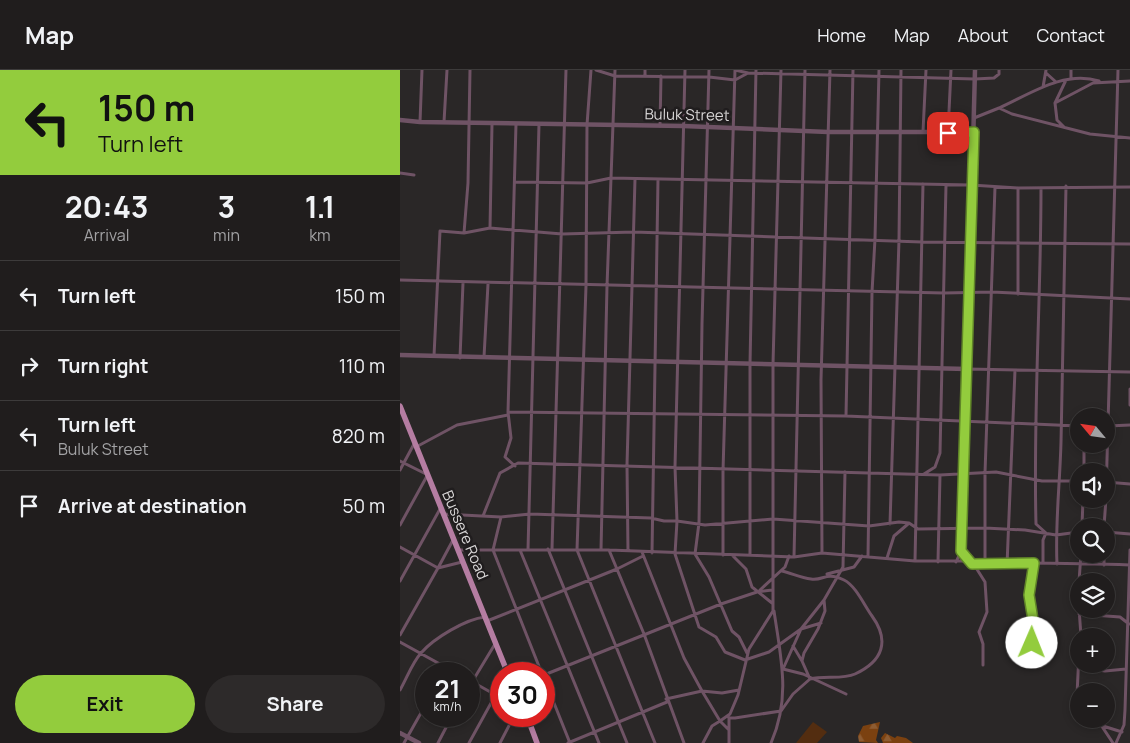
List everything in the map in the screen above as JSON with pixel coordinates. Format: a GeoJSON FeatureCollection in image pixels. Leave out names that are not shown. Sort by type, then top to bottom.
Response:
{"type":"FeatureCollection","features":[{"type":"Feature","properties":{"kind":"main road","name":"Bussere Road"},"geometry":{"type":"LineString","coordinates":[[401,409],[503,662]]}},
{"type":"Feature","properties":{"kind":"main road"},"geometry":{"type":"LineString","coordinates":[[531,727],[537,743]]}},
{"type":"Feature","properties":{"kind":"street"},"geometry":{"type":"LineString","coordinates":[[420,122],[422,70]]}},
{"type":"Feature","properties":{"kind":"street"},"geometry":{"type":"LineString","coordinates":[[444,122],[447,70]]}},
{"type":"Feature","properties":{"kind":"street"},"geometry":{"type":"LineString","coordinates":[[464,233],[470,70]]}},
{"type":"Feature","properties":{"kind":"street"},"geometry":{"type":"LineString","coordinates":[[566,70],[554,515],[550,549],[627,743]]}},
{"type":"Feature","properties":{"kind":"street"},"geometry":{"type":"LineString","coordinates":[[590,70],[587,125],[586,286],[582,359],[577,550],[655,743]]}},
{"type":"Feature","properties":{"kind":"street"},"geometry":{"type":"LineString","coordinates":[[596,70],[615,76],[685,76],[735,80],[748,73]]}},
{"type":"Feature","properties":{"kind":"street"},"geometry":{"type":"LineString","coordinates":[[601,550],[607,286],[615,70]]}},
{"type":"Feature","properties":{"kind":"street"},"geometry":{"type":"LineString","coordinates":[[645,70],[645,76]]}},
{"type":"Feature","properties":{"kind":"street"},"geometry":{"type":"LineString","coordinates":[[685,70],[681,288],[676,415],[677,521],[675,554],[699,627],[716,637],[722,651],[745,660],[779,647],[801,630],[821,623]]}},
{"type":"Feature","properties":{"kind":"street"},"geometry":{"type":"LineString","coordinates":[[709,70],[706,235],[702,288],[700,523],[695,554],[721,604],[732,631],[739,637],[747,654]]}},
{"type":"Feature","properties":{"kind":"street"},"geometry":{"type":"LineString","coordinates":[[723,555],[723,470],[735,70],[748,73],[830,77],[975,79],[994,78],[999,74],[999,70]]}},
{"type":"Feature","properties":{"kind":"street"},"geometry":{"type":"LineString","coordinates":[[729,743],[728,717],[739,690],[747,654],[755,636],[773,611],[772,416],[781,70]]}},
{"type":"Feature","properties":{"kind":"street"},"geometry":{"type":"LineString","coordinates":[[794,557],[805,70]]}},
{"type":"Feature","properties":{"kind":"street"},"geometry":{"type":"LineString","coordinates":[[822,554],[820,471],[830,70]]}},
{"type":"Feature","properties":{"kind":"street"},"geometry":{"type":"LineString","coordinates":[[846,416],[853,70]]}},
{"type":"Feature","properties":{"kind":"street"},"geometry":{"type":"LineString","coordinates":[[868,557],[869,417],[879,70]]}},
{"type":"Feature","properties":{"kind":"street"},"geometry":{"type":"LineString","coordinates":[[890,524],[899,240],[898,184],[901,70]]}},
{"type":"Feature","properties":{"kind":"street"},"geometry":{"type":"LineString","coordinates":[[923,133],[926,70]]}},
{"type":"Feature","properties":{"kind":"street"},"geometry":{"type":"LineString","coordinates":[[948,133],[951,70]]}},
{"type":"Feature","properties":{"kind":"street"},"geometry":{"type":"LineString","coordinates":[[956,562],[961,551],[975,70]]}},
{"type":"Feature","properties":{"kind":"street"},"geometry":{"type":"LineString","coordinates":[[1070,79],[1071,70]]}},
{"type":"Feature","properties":{"kind":"street"},"geometry":{"type":"LineString","coordinates":[[1108,408],[1115,245],[1118,70]]}},
{"type":"Feature","properties":{"kind":"street"},"geometry":{"type":"LineString","coordinates":[[1046,71],[1056,82]]}},
{"type":"Feature","properties":{"kind":"street"},"geometry":{"type":"LineString","coordinates":[[1043,88],[1046,71]]}},
{"type":"Feature","properties":{"kind":"street"},"geometry":{"type":"LineString","coordinates":[[750,555],[749,416],[756,72]]}},
{"type":"Feature","properties":{"kind":"street"},"geometry":{"type":"LineString","coordinates":[[660,126],[661,76]]}},
{"type":"Feature","properties":{"kind":"street"},"geometry":{"type":"LineString","coordinates":[[974,118],[1056,82],[1085,77],[1100,82]]}},
{"type":"Feature","properties":{"kind":"street"},"geometry":{"type":"LineString","coordinates":[[1065,127],[1057,120],[1055,103],[1066,80]]}},
{"type":"Feature","properties":{"kind":"street"},"geometry":{"type":"LineString","coordinates":[[1055,103],[1087,86],[1100,82],[1130,81]]}},
{"type":"Feature","properties":{"kind":"street"},"geometry":{"type":"LineString","coordinates":[[999,108],[1012,114],[1090,134],[1130,138]]}},
{"type":"Feature","properties":{"kind":"street","name":"Buluk Street"},"geometry":{"type":"LineString","coordinates":[[400,120],[492,124],[683,126],[828,132],[974,132]]}},
{"type":"Feature","properties":{"kind":"street"},"geometry":{"type":"LineString","coordinates":[[490,228],[492,124]]}},
{"type":"Feature","properties":{"kind":"street"},"geometry":{"type":"LineString","coordinates":[[515,466],[505,457],[512,438],[508,414],[516,124]]}},
{"type":"Feature","properties":{"kind":"street"},"geometry":{"type":"LineString","coordinates":[[528,550],[539,124]]}},
{"type":"Feature","properties":{"kind":"street"},"geometry":{"type":"LineString","coordinates":[[400,173],[414,176]]}},
{"type":"Feature","properties":{"kind":"street"},"geometry":{"type":"LineString","coordinates":[[515,182],[587,183],[611,178],[971,185],[1018,188],[1066,186],[1130,187]]}},
{"type":"Feature","properties":{"kind":"street"},"geometry":{"type":"LineString","coordinates":[[628,551],[626,517],[635,179]]}},
{"type":"Feature","properties":{"kind":"street"},"geometry":{"type":"LineString","coordinates":[[652,553],[658,179]]}},
{"type":"Feature","properties":{"kind":"street"},"geometry":{"type":"LineString","coordinates":[[916,561],[918,529],[916,474],[919,293],[923,184]]}},
{"type":"Feature","properties":{"kind":"street"},"geometry":{"type":"LineString","coordinates":[[923,475],[935,466],[938,459],[943,368],[946,185]]}},
{"type":"Feature","properties":{"kind":"street"},"geometry":{"type":"LineString","coordinates":[[1057,564],[1056,535],[1062,426],[1066,186]]}},
{"type":"Feature","properties":{"kind":"street"},"geometry":{"type":"LineString","coordinates":[[985,564],[985,473],[995,242],[995,187]]}},
{"type":"Feature","properties":{"kind":"street"},"geometry":{"type":"LineString","coordinates":[[1018,188],[1018,294]]}},
{"type":"Feature","properties":{"kind":"street"},"geometry":{"type":"LineString","coordinates":[[1041,188],[1039,370],[1035,424],[1034,480],[1036,524],[1046,533]]}},
{"type":"Feature","properties":{"kind":"street"},"geometry":{"type":"LineString","coordinates":[[434,358],[440,231],[464,233],[490,228],[562,234],[634,232],[922,242],[1130,244]]}},
{"type":"Feature","properties":{"kind":"street"},"geometry":{"type":"LineString","coordinates":[[400,280],[488,284],[896,291],[919,293],[968,291],[1130,299]]}},
{"type":"Feature","properties":{"kind":"street"},"geometry":{"type":"LineString","coordinates":[[460,358],[463,282]]}},
{"type":"Feature","properties":{"kind":"street"},"geometry":{"type":"LineString","coordinates":[[484,357],[488,284]]}},
{"type":"Feature","properties":{"kind":"street"},"geometry":{"type":"LineString","coordinates":[[400,355],[434,358],[557,358],[822,366],[1130,372]]}},
{"type":"Feature","properties":{"kind":"street"},"geometry":{"type":"LineString","coordinates":[[1007,565],[1014,423],[1014,370]]}},
{"type":"Feature","properties":{"kind":"street"},"geometry":{"type":"LineString","coordinates":[[1130,389],[1130,405]]}},
{"type":"Feature","properties":{"kind":"street"},"geometry":{"type":"LineString","coordinates":[[400,470],[402,462],[415,444],[457,426],[508,414],[532,412],[797,417],[846,416],[1070,426]]}},
{"type":"Feature","properties":{"kind":"street"},"geometry":{"type":"LineString","coordinates":[[1115,426],[1130,425]]}},
{"type":"Feature","properties":{"kind":"street"},"geometry":{"type":"LineString","coordinates":[[400,525],[426,475],[402,462]]}},
{"type":"Feature","properties":{"kind":"street"},"geometry":{"type":"LineString","coordinates":[[483,516],[496,479],[505,470],[518,463],[627,465],[699,470],[750,471],[772,469],[923,475],[985,473],[1012,475],[1034,480],[1070,481]]}},
{"type":"Feature","properties":{"kind":"street"},"geometry":{"type":"LineString","coordinates":[[783,669],[801,630],[824,600],[842,570],[845,555],[845,472]]}},
{"type":"Feature","properties":{"kind":"street"},"geometry":{"type":"LineString","coordinates":[[938,562],[940,475]]}},
{"type":"Feature","properties":{"kind":"street"},"geometry":{"type":"LineString","coordinates":[[1115,483],[1130,484]]}},
{"type":"Feature","properties":{"kind":"street"},"geometry":{"type":"LineString","coordinates":[[400,581],[441,512],[501,517],[530,514],[652,518],[705,525],[749,520],[796,520],[869,526],[899,522],[909,524],[918,529],[961,530],[985,528],[1056,535],[1070,533]]}},
{"type":"Feature","properties":{"kind":"street"},"geometry":{"type":"LineString","coordinates":[[501,517],[493,550],[537,662]]}},
{"type":"Feature","properties":{"kind":"street"},"geometry":{"type":"LineString","coordinates":[[887,558],[894,536],[909,524]]}},
{"type":"Feature","properties":{"kind":"street"},"geometry":{"type":"LineString","coordinates":[[1043,563],[1043,540],[1046,533]]}},
{"type":"Feature","properties":{"kind":"street"},"geometry":{"type":"LineString","coordinates":[[1115,533],[1130,534]]}},
{"type":"Feature","properties":{"kind":"street"},"geometry":{"type":"LineString","coordinates":[[400,635],[453,540]]}},
{"type":"Feature","properties":{"kind":"street"},"geometry":{"type":"LineString","coordinates":[[400,547],[438,568],[463,562]]}},
{"type":"Feature","properties":{"kind":"street"},"geometry":{"type":"LineString","coordinates":[[458,550],[609,550],[643,554],[773,554],[794,557],[822,554],[916,561],[968,561]]}},
{"type":"Feature","properties":{"kind":"street"},"geometry":{"type":"LineString","coordinates":[[520,550],[599,743]]}},
{"type":"Feature","properties":{"kind":"street"},"geometry":{"type":"LineString","coordinates":[[609,550],[644,634],[684,743]]}},
{"type":"Feature","properties":{"kind":"street"},"geometry":{"type":"LineString","coordinates":[[1105,728],[1114,743],[1122,732],[1128,661],[1130,550]]}},
{"type":"Feature","properties":{"kind":"street"},"geometry":{"type":"LineString","coordinates":[[961,551],[985,582],[987,612],[979,632],[983,644],[983,665]]}},
{"type":"Feature","properties":{"kind":"street"},"geometry":{"type":"LineString","coordinates":[[400,690],[421,653],[466,622],[486,620],[516,610],[617,569],[643,554]]}},
{"type":"Feature","properties":{"kind":"street"},"geometry":{"type":"LineString","coordinates":[[643,554],[684,658],[720,721],[729,730]]}},
{"type":"Feature","properties":{"kind":"street"},"geometry":{"type":"LineString","coordinates":[[732,555],[746,569],[752,586],[757,592],[772,602],[783,669],[784,696],[782,711],[771,743]]}},
{"type":"Feature","properties":{"kind":"street"},"geometry":{"type":"LineString","coordinates":[[757,592],[782,570],[789,556]]}},
{"type":"Feature","properties":{"kind":"street"},"geometry":{"type":"LineString","coordinates":[[782,570],[813,580],[854,567],[862,556]]}},
{"type":"Feature","properties":{"kind":"street"},"geometry":{"type":"LineString","coordinates":[[1032,654],[1033,620],[1029,595],[1034,563]]}},
{"type":"Feature","properties":{"kind":"street"},"geometry":{"type":"LineString","coordinates":[[972,564],[1129,565]]}},
{"type":"Feature","properties":{"kind":"street"},"geometry":{"type":"LineString","coordinates":[[1080,573],[1081,564]]}},
{"type":"Feature","properties":{"kind":"street"},"geometry":{"type":"LineString","coordinates":[[782,711],[793,694],[810,679],[819,676],[855,675],[875,660],[883,645],[881,630],[852,586],[827,574]]}},
{"type":"Feature","properties":{"kind":"street"},"geometry":{"type":"LineString","coordinates":[[555,671],[721,604],[757,592],[772,590]]}},
{"type":"Feature","properties":{"kind":"street"},"geometry":{"type":"LineString","coordinates":[[802,661],[804,653],[821,623],[825,611],[824,600]]}},
{"type":"Feature","properties":{"kind":"street"},"geometry":{"type":"LineString","coordinates":[[1115,617],[1129,614]]}},
{"type":"Feature","properties":{"kind":"street"},"geometry":{"type":"LineString","coordinates":[[1120,617],[1129,624]]}},
{"type":"Feature","properties":{"kind":"street"},"geometry":{"type":"LineString","coordinates":[[400,642],[437,662]]}},
{"type":"Feature","properties":{"kind":"street"},"geometry":{"type":"LineString","coordinates":[[480,666],[495,644]]}},
{"type":"Feature","properties":{"kind":"street"},"geometry":{"type":"LineString","coordinates":[[793,646],[810,679]]}},
{"type":"Feature","properties":{"kind":"street"},"geometry":{"type":"LineString","coordinates":[[783,669],[804,674],[810,679],[846,694]]}},
{"type":"Feature","properties":{"kind":"street"},"geometry":{"type":"LineString","coordinates":[[1115,670],[1126,669]]}},
{"type":"Feature","properties":{"kind":"street"},"geometry":{"type":"LineString","coordinates":[[555,707],[569,743],[667,700],[702,692],[722,693],[739,690]]}},
{"type":"Feature","properties":{"kind":"street"},"geometry":{"type":"LineString","coordinates":[[469,743],[490,705]]}},
{"type":"Feature","properties":{"kind":"street"},"geometry":{"type":"LineString","coordinates":[[703,743],[712,726],[728,717],[782,711]]}},
{"type":"Feature","properties":{"kind":"street"},"geometry":{"type":"LineString","coordinates":[[404,743],[415,724]]}},
{"type":"Feature","properties":{"kind":"street"},"geometry":{"type":"LineString","coordinates":[[438,743],[446,727]]}},
{"type":"Feature","properties":{"kind":"street"},"geometry":{"type":"LineString","coordinates":[[500,743],[508,727]]}},
{"type":"Feature","properties":{"kind":"street"},"geometry":{"type":"LineString","coordinates":[[1111,728],[1122,732]]}},
{"type":"Feature","properties":{"kind":"street"},"geometry":{"type":"LineString","coordinates":[[400,733],[419,743]]}},
{"type":"Feature","properties":{"kind":"street"},"geometry":{"type":"LineString","coordinates":[[531,743],[534,736]]}},
{"type":"Feature","properties":{"kind":"shaded area"},"geometry":{"type":"Polygon","coordinates":[[[813,722],[827,732],[817,743],[796,743],[813,722]]]}},
{"type":"Feature","properties":{"kind":"green space"},"geometry":{"type":"Polygon","coordinates":[[[880,722],[876,740],[878,743],[859,742],[858,736],[863,726],[880,722]]]}},
{"type":"Feature","properties":{"kind":"green space"},"geometry":{"type":"Polygon","coordinates":[[[885,733],[895,738],[897,736],[906,738],[913,743],[883,743],[881,738],[885,733]]]}},
{"type":"Feature","properties":{"kind":"route"},"geometry":{"type":"LineString","coordinates":[[948,133],[974,132],[961,551],[972,564],[1007,565],[1034,563],[1029,595],[1033,620],[1032,643]]}}]}
